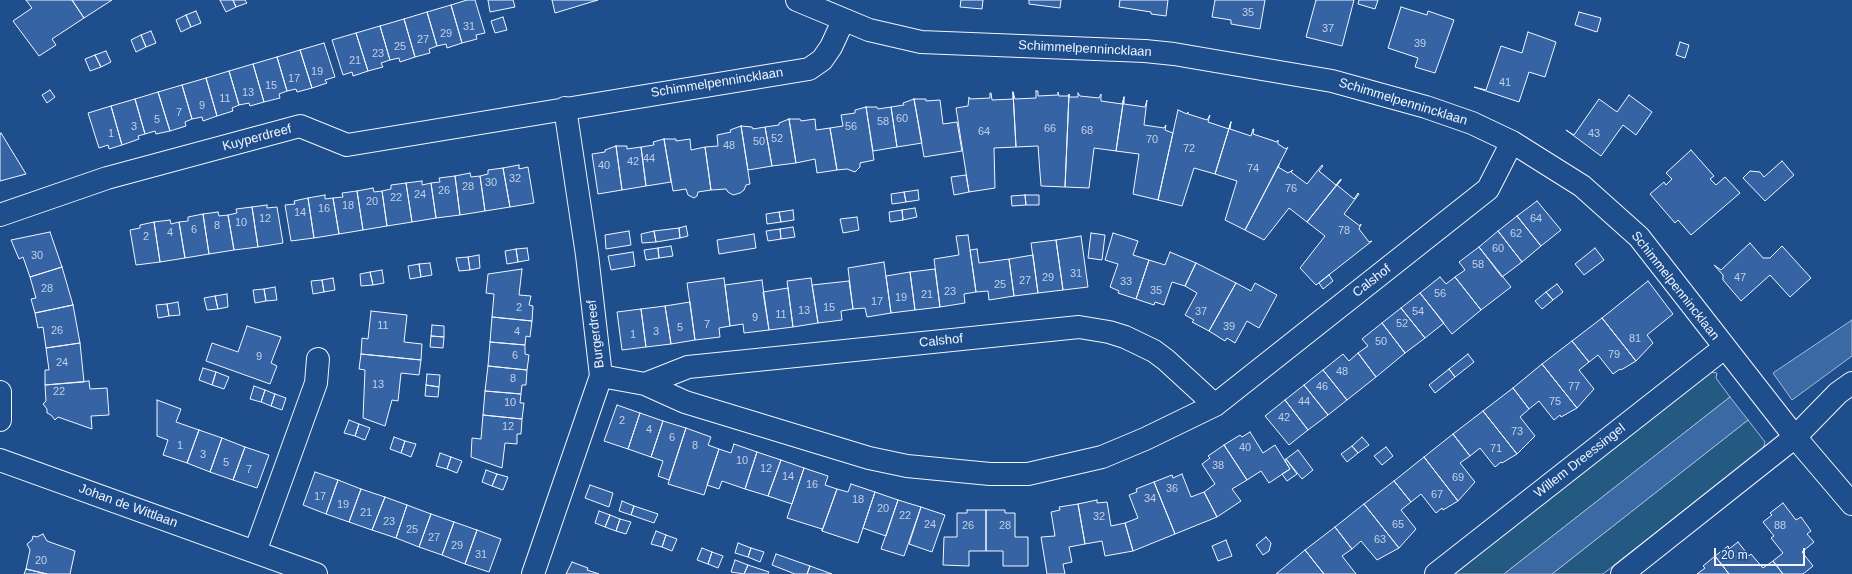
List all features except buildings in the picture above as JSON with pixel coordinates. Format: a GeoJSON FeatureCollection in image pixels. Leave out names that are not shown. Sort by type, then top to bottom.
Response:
{"type":"FeatureCollection","features":[{"type":"Feature","properties":{"kind":"street","name":"Schimmelpennincklaan"},"geometry":{"type":"LineString","coordinates":[[797,0],[844,21],[875,32],[921,42],[1145,51],[1174,54],[1332,81],[1426,107],[1472,123],[1512,142],[1582,186],[1638,237],[1795,437],[1852,504]]}},
{"type":"Feature","properties":{"kind":"street","name":"Schimmelpennincklaan"},"geometry":{"type":"LineString","coordinates":[[565,108],[809,69],[822,60],[831,47],[844,21]]}},
{"type":"Feature","properties":{"kind":"street","name":"Kuyperdreef"},"geometry":{"type":"LineString","coordinates":[[0,215],[107,178],[300,126],[347,145],[565,108]]}},
{"type":"Feature","properties":{"kind":"street","name":"Burgerdreef"},"geometry":{"type":"LineString","coordinates":[[533,574],[601,376],[587,255],[565,108]]}},
{"type":"Feature","properties":{"kind":"street","name":"Calshof"},"geometry":{"type":"LineString","coordinates":[[601,376],[645,384],[685,402],[869,458],[914,467],[990,474],[1028,474],[1102,457],[1215,406],[1488,189],[1512,142]]}},
{"type":"Feature","properties":{"kind":"street","name":"Calshof"},"geometry":{"type":"LineString","coordinates":[[645,384],[688,367],[1079,327],[1109,332],[1125,337],[1154,351],[1166,360],[1215,406]]}},
{"type":"Feature","properties":{"kind":"street","name":"Willem Dreessingel"},"geometry":{"type":"LineString","coordinates":[[1436,574],[1724,348]]}},
{"type":"Feature","properties":{"kind":"street"},"geometry":{"type":"LineString","coordinates":[[255,552],[316,383],[318,358]]}},
{"type":"Feature","properties":{"kind":"street"},"geometry":{"type":"LineString","coordinates":[[1622,574],[1795,437],[1838,393],[1852,383]]}},
{"type":"Feature","properties":{"kind":"street"},"geometry":{"type":"LineString","coordinates":[[0,392],[0,420]]}},
{"type":"Feature","properties":{"kind":"street","name":"Johan de Wittlaan"},"geometry":{"type":"LineString","coordinates":[[0,460],[316,574]]}},
{"type":"Feature","properties":{"kind":"shaded area"},"geometry":{"type":"Polygon","coordinates":[[[1852,320],[1852,356],[1792,400],[1773,373],[1852,320]]]}},
{"type":"Feature","properties":{"kind":"shaded area"},"geometry":{"type":"Polygon","coordinates":[[[1711,372],[1717,373],[1716,378],[1730,397],[1504,574],[1451,574],[1711,372]]]}},
{"type":"Feature","properties":{"kind":"shaded area"},"geometry":{"type":"Polygon","coordinates":[[[1730,397],[1748,420],[1552,574],[1504,574],[1730,397]]]}},
{"type":"Feature","properties":{"kind":"shaded area"},"geometry":{"type":"Polygon","coordinates":[[[1748,420],[1765,442],[1763,449],[1603,574],[1552,574],[1748,420]]]}}]}
